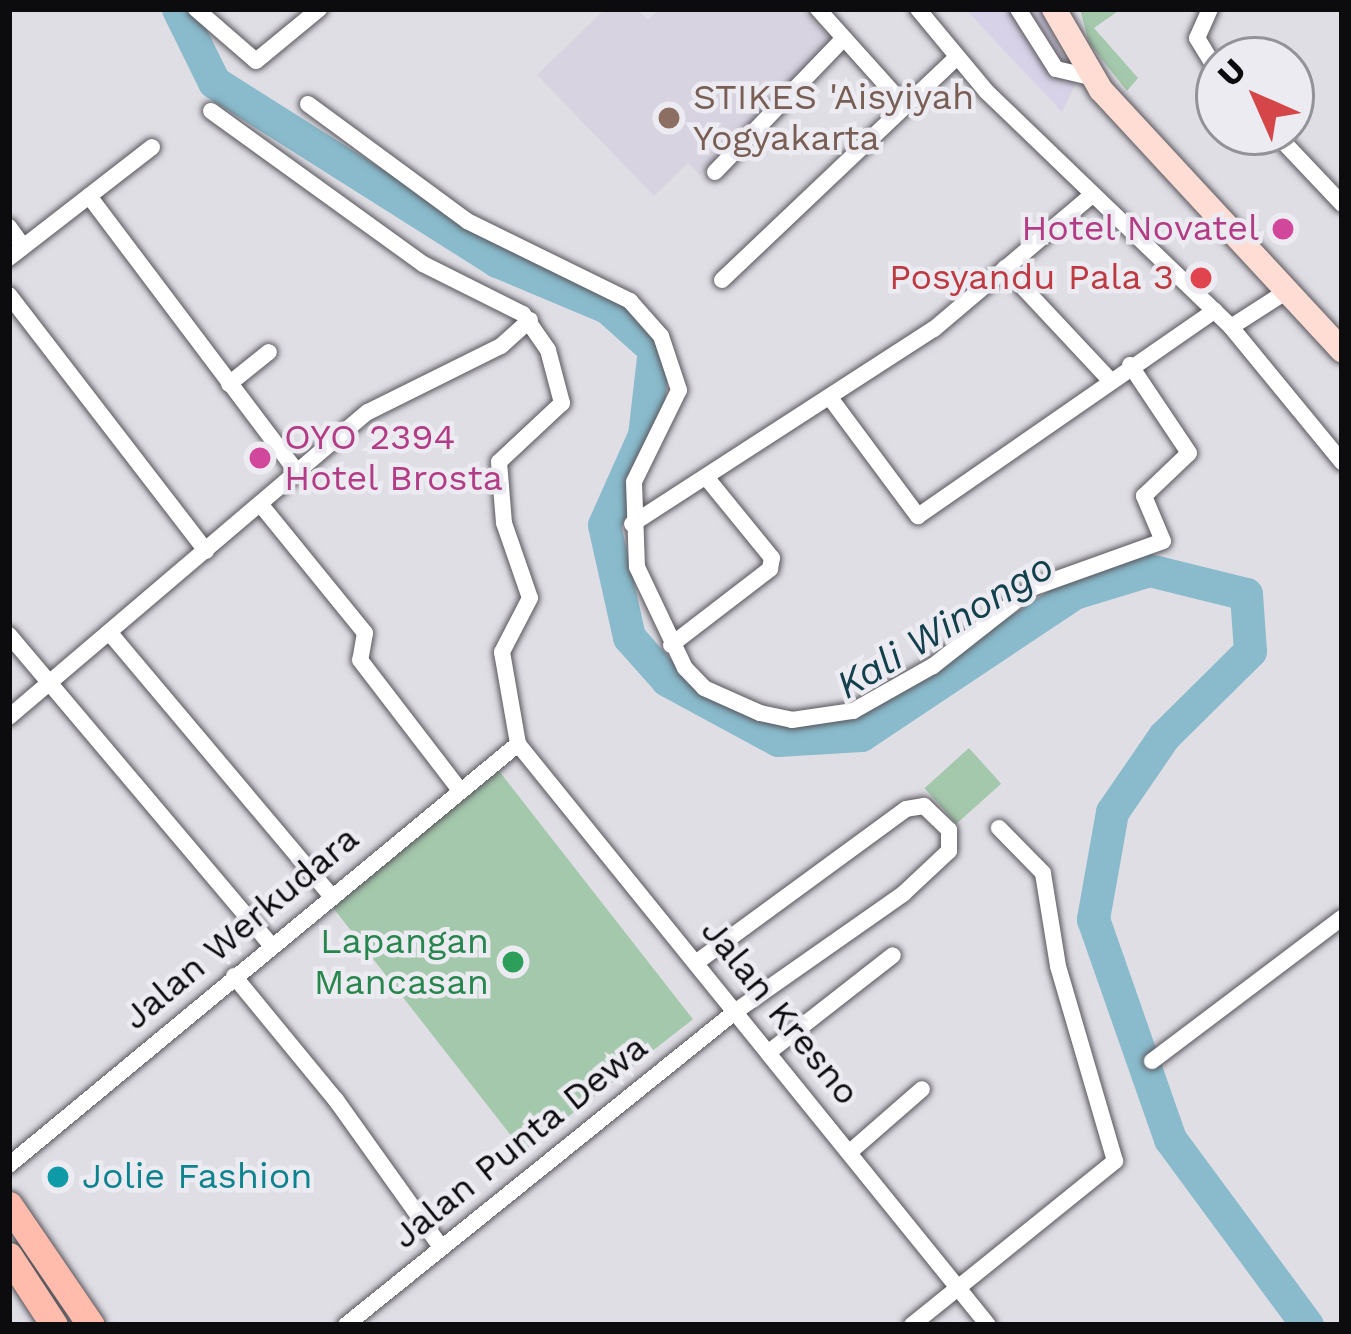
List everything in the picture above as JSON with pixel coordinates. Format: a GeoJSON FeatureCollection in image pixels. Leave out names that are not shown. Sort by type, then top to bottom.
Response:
{"type":"FeatureCollection","features":[{"type":"Feature","properties":{"kind":"main road"},"geometry":{"type":"LineString","coordinates":[[1054,9],[1091,77],[1342,350]]}},
{"type":"Feature","properties":{"kind":"main road"},"geometry":{"type":"LineString","coordinates":[[9,1205],[91,1325]]}},
{"type":"Feature","properties":{"kind":"main road"},"geometry":{"type":"LineString","coordinates":[[9,1256],[54,1325]]}},
{"type":"Feature","properties":{"kind":"street"},"geometry":{"type":"LineString","coordinates":[[196,9],[256,61],[319,9]]}},
{"type":"Feature","properties":{"kind":"street"},"geometry":{"type":"LineString","coordinates":[[818,9],[904,105]]}},
{"type":"Feature","properties":{"kind":"street"},"geometry":{"type":"LineString","coordinates":[[918,9],[957,57],[1092,195],[1231,327],[1342,462]]}},
{"type":"Feature","properties":{"kind":"street"},"geometry":{"type":"LineString","coordinates":[[1018,9],[1056,68],[1091,77]]}},
{"type":"Feature","properties":{"kind":"street"},"geometry":{"type":"LineString","coordinates":[[715,172],[843,39]]}},
{"type":"Feature","properties":{"kind":"street"},"geometry":{"type":"LineString","coordinates":[[722,280],[957,57]]}},
{"type":"Feature","properties":{"kind":"street"},"geometry":{"type":"LineString","coordinates":[[308,104],[466,220],[630,301],[661,336],[679,390],[634,482],[637,566],[671,645],[704,688],[792,721],[826,718],[883,698],[1045,581],[1151,549],[1164,533],[1146,491],[1189,453],[1130,365]]}},
{"type":"Feature","properties":{"kind":"street"},"geometry":{"type":"LineString","coordinates":[[211,111],[423,264],[530,320],[563,398],[499,462],[504,523],[530,598],[502,652],[518,744]]}},
{"type":"Feature","properties":{"kind":"street"},"geometry":{"type":"LineString","coordinates":[[9,226],[16,252],[152,147]]}},
{"type":"Feature","properties":{"kind":"street"},"geometry":{"type":"LineString","coordinates":[[1297,156],[1342,204]]}},
{"type":"Feature","properties":{"kind":"street"},"geometry":{"type":"LineString","coordinates":[[632,524],[831,400],[1006,268],[1092,195]]}},
{"type":"Feature","properties":{"kind":"street"},"geometry":{"type":"LineString","coordinates":[[89,196],[298,473]]}},
{"type":"Feature","properties":{"kind":"street"},"geometry":{"type":"LineString","coordinates":[[1006,268],[1109,379]]}},
{"type":"Feature","properties":{"kind":"street"},"geometry":{"type":"LineString","coordinates":[[1231,327],[1287,291]]}},
{"type":"Feature","properties":{"kind":"street"},"geometry":{"type":"LineString","coordinates":[[9,295],[206,551]]}},
{"type":"Feature","properties":{"kind":"street"},"geometry":{"type":"LineString","coordinates":[[831,400],[918,516],[1109,379],[1215,310]]}},
{"type":"Feature","properties":{"kind":"street"},"geometry":{"type":"LineString","coordinates":[[9,717],[368,412],[501,346],[530,320]]}},
{"type":"Feature","properties":{"kind":"street"},"geometry":{"type":"LineString","coordinates":[[229,384],[269,352]]}},
{"type":"Feature","properties":{"kind":"street"},"geometry":{"type":"LineString","coordinates":[[671,645],[770,568],[772,558],[706,477]]}},
{"type":"Feature","properties":{"kind":"street"},"geometry":{"type":"LineString","coordinates":[[261,505],[364,633],[360,660],[459,789]]}},
{"type":"Feature","properties":{"kind":"street"},"geometry":{"type":"LineString","coordinates":[[109,632],[330,894]]}},
{"type":"Feature","properties":{"kind":"street"},"geometry":{"type":"LineString","coordinates":[[9,635],[53,679],[271,945]]}},
{"type":"Feature","properties":{"kind":"street","name":"Jalan Werkudara"},"geometry":{"type":"LineString","coordinates":[[9,1165],[330,894],[518,744]]}},
{"type":"Feature","properties":{"kind":"street","name":"Jalan Kresno"},"geometry":{"type":"LineString","coordinates":[[518,744],[988,1325]]}},
{"type":"Feature","properties":{"kind":"street","name":"Jalan Punta Dewa"},"geometry":{"type":"LineString","coordinates":[[346,1325],[736,1011],[903,894],[950,850],[949,830],[924,806],[906,809],[697,962]]}},
{"type":"Feature","properties":{"kind":"street"},"geometry":{"type":"LineString","coordinates":[[912,1325],[1108,1171],[1116,1151],[1058,966],[1043,873],[999,828]]}},
{"type":"Feature","properties":{"kind":"street"},"geometry":{"type":"LineString","coordinates":[[1152,1060],[1342,918]]}},
{"type":"Feature","properties":{"kind":"street"},"geometry":{"type":"LineString","coordinates":[[769,1052],[893,955]]}},
{"type":"Feature","properties":{"kind":"street"},"geometry":{"type":"LineString","coordinates":[[234,976],[347,1114],[440,1246]]}},
{"type":"Feature","properties":{"kind":"street"},"geometry":{"type":"LineString","coordinates":[[851,1151],[922,1088]]}},
{"type":"Feature","properties":{"kind":"shaded area","name":"STIKES 'Aisyiyah Yogyakarta"},"geometry":{"type":"Polygon","coordinates":[[[605,9],[637,9],[648,20],[659,9],[801,9],[836,45],[700,175],[688,163],[654,196],[537,75],[605,9]]]}},
{"type":"Feature","properties":{"kind":"shaded area"},"geometry":{"type":"Polygon","coordinates":[[[965,9],[1040,9],[1076,83],[1062,112],[965,9]]]}},
{"type":"Feature","properties":{"kind":"green space"},"geometry":{"type":"Polygon","coordinates":[[[1080,9],[1121,9],[1094,28],[1138,78],[1127,91],[1089,43],[1080,9]]]}},
{"type":"Feature","properties":{"kind":"green space"},"geometry":{"type":"Polygon","coordinates":[[[969,748],[1001,784],[957,824],[924,788],[969,748]]]}},
{"type":"Feature","properties":{"kind":"green space","name":"Lapangan Mancasan"},"geometry":{"type":"Polygon","coordinates":[[[499,771],[693,1019],[524,1152],[330,903],[499,771]]]}},
{"type":"Feature","properties":{"kind":"waterway","name":"Kali Winongo"},"geometry":{"type":"LineString","coordinates":[[178,9],[214,82],[497,261],[607,307],[654,349],[644,435],[604,525],[629,637],[667,680],[778,740],[861,735],[1074,593],[1149,570],[1246,594],[1250,651],[1164,736],[1112,812],[1093,919],[1170,1139],[1307,1325]]}},
{"type":"Feature","properties":{"kind":"place","name":"STIKES 'Aisyiyah Yogyakarta"},"geometry":{"type":"Point","coordinates":[669,118]}},
{"type":"Feature","properties":{"kind":"place","name":"Hotel Novatel"},"geometry":{"type":"Point","coordinates":[1283,229]}},
{"type":"Feature","properties":{"kind":"place","name":"Posyandu Pala 3"},"geometry":{"type":"Point","coordinates":[1201,278]}},
{"type":"Feature","properties":{"kind":"place","name":"OYO 2394 Hotel Brosta"},"geometry":{"type":"Point","coordinates":[260,458]}},
{"type":"Feature","properties":{"kind":"place","name":"Lapangan Mancasan"},"geometry":{"type":"Point","coordinates":[513,962]}},
{"type":"Feature","properties":{"kind":"place","name":"Jolie Fashion"},"geometry":{"type":"Point","coordinates":[58,1177]}}]}
